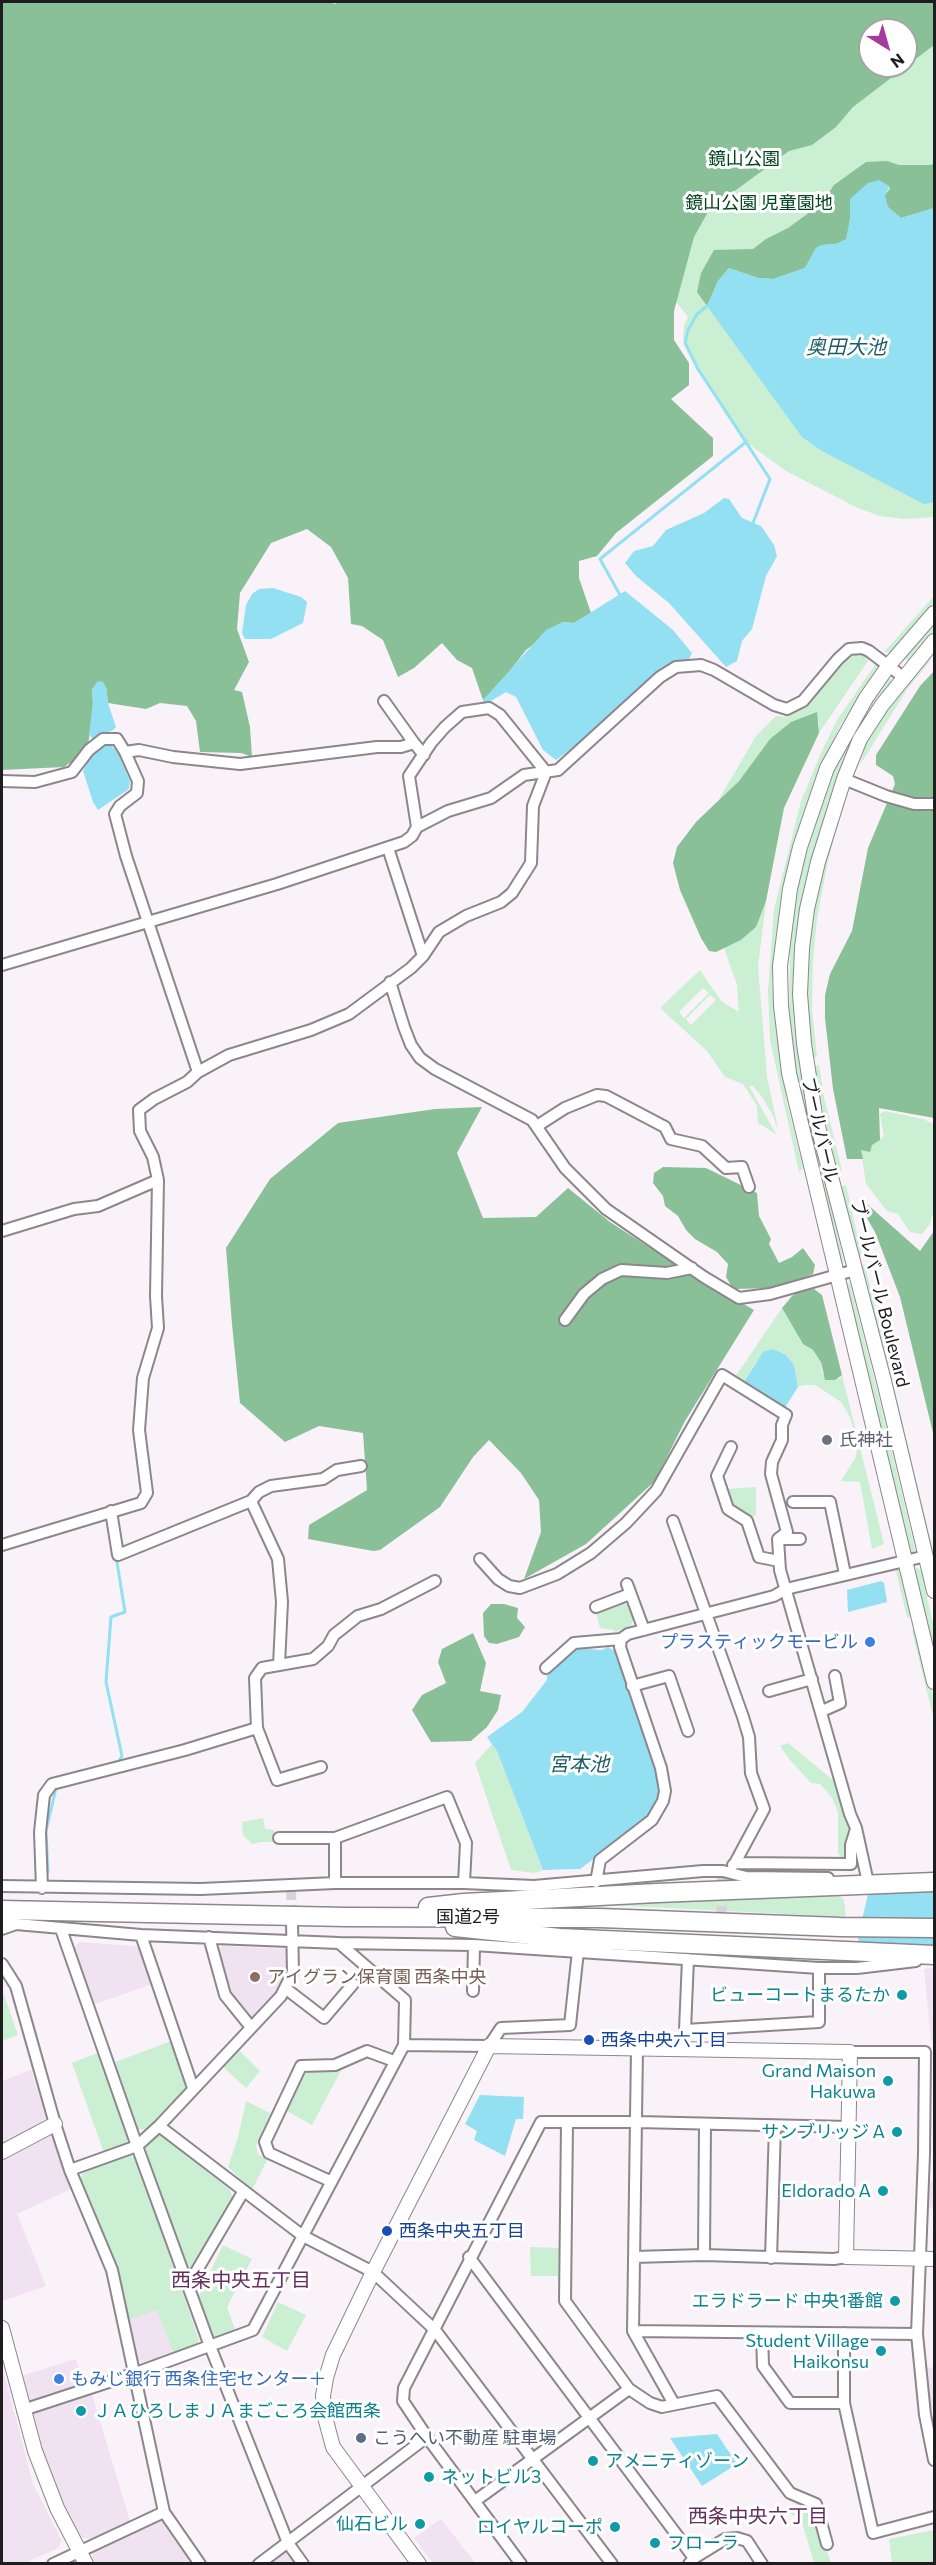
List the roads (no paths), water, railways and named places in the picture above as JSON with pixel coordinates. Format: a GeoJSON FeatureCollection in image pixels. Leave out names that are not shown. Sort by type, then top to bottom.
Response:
{"type":"FeatureCollection","features":[{"type":"Feature","properties":{"kind":"highway"},"geometry":{"type":"LineString","coordinates":[[346,1917],[464,1903],[926,1882]]}},
{"type":"Feature","properties":{"kind":"highway","name":"国道2号"},"geometry":{"type":"LineString","coordinates":[[2,1910],[346,1917],[600,1918],[840,1927],[934,1928]]}},
{"type":"Feature","properties":{"kind":"highway"},"geometry":{"type":"LineString","coordinates":[[346,1917],[560,1938],[934,1956]]}},
{"type":"Feature","properties":{"kind":"street","name":"ブールバール"},"geometry":{"type":"LineString","coordinates":[[934,613],[889,665],[845,732],[827,768],[813,803],[790,889],[780,966],[781,1006],[789,1073],[934,1682]]}},
{"type":"Feature","properties":{"kind":"street","name":"ブールバール Boulevard"},"geometry":{"type":"LineString","coordinates":[[934,641],[903,676],[860,739],[844,779],[821,851],[807,909],[800,994],[804,1044],[815,1115],[934,1591]]}},
{"type":"Feature","properties":{"kind":"street"},"geometry":{"type":"LineString","coordinates":[[2,965],[277,884],[404,842],[412,836],[417,827],[448,811],[491,798],[524,775],[558,770],[660,676],[676,667],[701,665],[714,670],[759,698],[787,709],[803,701],[843,653],[849,649],[862,648],[869,651],[903,676]]}},
{"type":"Feature","properties":{"kind":"street"},"geometry":{"type":"LineString","coordinates":[[384,701],[424,755]]}},
{"type":"Feature","properties":{"kind":"street"},"geometry":{"type":"LineString","coordinates":[[417,827],[409,776],[445,727],[462,712],[489,708],[506,721],[546,772]]}},
{"type":"Feature","properties":{"kind":"street"},"geometry":{"type":"LineString","coordinates":[[2,781],[35,782],[72,772],[89,750],[103,739],[117,739],[126,752],[138,781],[137,793],[120,806],[115,814],[147,922],[198,1072]]}},
{"type":"Feature","properties":{"kind":"street"},"geometry":{"type":"LineString","coordinates":[[126,752],[139,750],[173,757],[240,764],[414,744]]}},
{"type":"Feature","properties":{"kind":"street"},"geometry":{"type":"LineString","coordinates":[[2,1545],[141,1503],[147,1493],[139,1430],[142,1378],[158,1328],[156,1296],[158,1180],[153,1158],[141,1131],[139,1110],[229,1055],[312,1030],[349,1014],[411,968],[423,956],[439,932],[466,916],[501,902],[512,893],[531,862],[533,806],[546,772]]}},
{"type":"Feature","properties":{"kind":"street"},"geometry":{"type":"LineString","coordinates":[[844,779],[886,796],[914,804],[934,804]]}},
{"type":"Feature","properties":{"kind":"street"},"geometry":{"type":"LineString","coordinates":[[388,848],[423,956]]}},
{"type":"Feature","properties":{"kind":"street"},"geometry":{"type":"LineString","coordinates":[[390,982],[411,1045],[420,1058],[435,1069],[532,1120],[565,1168],[606,1209],[739,1298],[770,1294],[855,1270]]}},
{"type":"Feature","properties":{"kind":"street"},"geometry":{"type":"LineString","coordinates":[[537,1126],[565,1108],[597,1095],[606,1096],[665,1127],[671,1139],[702,1146],[726,1168],[742,1167],[749,1187]]}},
{"type":"Feature","properties":{"kind":"street"},"geometry":{"type":"LineString","coordinates":[[2,1231],[74,1209],[98,1206],[158,1180]]}},
{"type":"Feature","properties":{"kind":"street"},"geometry":{"type":"LineString","coordinates":[[565,1320],[584,1294],[602,1279],[621,1270],[668,1273],[692,1268]]}},
{"type":"Feature","properties":{"kind":"street"},"geometry":{"type":"LineString","coordinates":[[480,1559],[498,1579],[509,1586],[520,1588],[557,1574],[591,1554],[626,1523],[656,1491],[722,1375],[786,1415],[782,1425],[782,1440],[772,1462],[771,1474],[787,1532],[778,1539]]}},
{"type":"Feature","properties":{"kind":"street"},"geometry":{"type":"LineString","coordinates":[[731,1447],[717,1476],[728,1509],[747,1521],[759,1557],[779,1561]]}},
{"type":"Feature","properties":{"kind":"street"},"geometry":{"type":"LineString","coordinates":[[111,1511],[118,1555],[251,1501],[259,1492],[271,1486],[324,1479],[337,1470],[361,1466]]}},
{"type":"Feature","properties":{"kind":"street"},"geometry":{"type":"LineString","coordinates":[[251,1501],[278,1559],[282,1602],[279,1665]]}},
{"type":"Feature","properties":{"kind":"street"},"geometry":{"type":"LineString","coordinates":[[794,1502],[830,1502],[845,1574]]}},
{"type":"Feature","properties":{"kind":"street"},"geometry":{"type":"LineString","coordinates":[[673,1521],[749,1737],[751,1773],[764,1809],[735,1863],[722,1875]]}},
{"type":"Feature","properties":{"kind":"street"},"geometry":{"type":"LineString","coordinates":[[778,1539],[779,1561],[786,1589],[850,1814],[856,1828],[867,1878]]}},
{"type":"Feature","properties":{"kind":"street"},"geometry":{"type":"LineString","coordinates":[[778,1539],[800,1539]]}},
{"type":"Feature","properties":{"kind":"street"},"geometry":{"type":"LineString","coordinates":[[546,1668],[574,1643],[621,1639],[628,1634],[774,1596],[786,1589],[926,1556]]}},
{"type":"Feature","properties":{"kind":"street"},"geometry":{"type":"LineString","coordinates":[[321,1767],[277,1780],[257,1728],[255,1678],[262,1668],[313,1659],[328,1646],[334,1635],[358,1616],[381,1609],[435,1581]]}},
{"type":"Feature","properties":{"kind":"street"},"geometry":{"type":"LineString","coordinates":[[596,1607],[629,1589],[644,1630]]}},
{"type":"Feature","properties":{"kind":"street"},"geometry":{"type":"LineString","coordinates":[[596,1882],[600,1860],[644,1828],[652,1820],[663,1801],[664,1779],[620,1647],[621,1639]]}},
{"type":"Feature","properties":{"kind":"street"},"geometry":{"type":"LineString","coordinates":[[632,1686],[669,1676],[688,1731]]}},
{"type":"Feature","properties":{"kind":"street"},"geometry":{"type":"LineString","coordinates":[[822,1711],[840,1703],[835,1676]]}},
{"type":"Feature","properties":{"kind":"street"},"geometry":{"type":"LineString","coordinates":[[770,1691],[812,1679]]}},
{"type":"Feature","properties":{"kind":"street"},"geometry":{"type":"LineString","coordinates":[[42,1888],[40,1832],[44,1795],[52,1784],[185,1750],[257,1728]]}},
{"type":"Feature","properties":{"kind":"street"},"geometry":{"type":"LineString","coordinates":[[279,1838],[335,1838],[447,1797],[466,1843],[464,1882]]}},
{"type":"Feature","properties":{"kind":"street"},"geometry":{"type":"LineString","coordinates":[[735,1863],[851,1864],[851,1845],[856,1828]]}},
{"type":"Feature","properties":{"kind":"street"},"geometry":{"type":"LineString","coordinates":[[335,1838],[335,1883]]}},
{"type":"Feature","properties":{"kind":"street"},"geometry":{"type":"LineString","coordinates":[[2,1886],[201,1889],[290,1887],[335,1883],[464,1882],[534,1886],[722,1875],[867,1878],[926,1882]]}},
{"type":"Feature","properties":{"kind":"street"},"geometry":{"type":"LineString","coordinates":[[2,1919],[16,1924],[141,1935],[339,1943],[474,1945],[688,1959],[721,1959],[819,1968],[857,1968],[934,1956]]}},
{"type":"Feature","properties":{"kind":"street"},"geometry":{"type":"LineString","coordinates":[[70,2170],[137,2146],[159,2126],[281,1995],[293,1972],[292,1922]]}},
{"type":"Feature","properties":{"kind":"street"},"geometry":{"type":"LineString","coordinates":[[2,1929],[16,1924]]}},
{"type":"Feature","properties":{"kind":"street"},"geometry":{"type":"LineString","coordinates":[[61,1929],[185,2281],[288,2543],[303,2564]]}},
{"type":"Feature","properties":{"kind":"street"},"geometry":{"type":"LineString","coordinates":[[141,1935],[193,2088]]}},
{"type":"Feature","properties":{"kind":"street"},"geometry":{"type":"LineString","coordinates":[[209,1937],[225,1995],[250,2026]]}},
{"type":"Feature","properties":{"kind":"street"},"geometry":{"type":"LineString","coordinates":[[23,2409],[133,2374],[253,2330],[404,2045],[405,2000],[339,1943]]}},
{"type":"Feature","properties":{"kind":"street"},"geometry":{"type":"LineString","coordinates":[[473,1991],[474,1945]]}},
{"type":"Feature","properties":{"kind":"street"},"geometry":{"type":"LineString","coordinates":[[720,1946],[721,1959]]}},
{"type":"Feature","properties":{"kind":"street"},"geometry":{"type":"LineString","coordinates":[[419,2564],[333,2446],[325,2417],[323,2396],[326,2378],[333,2355],[373,2272],[489,2046],[501,2028],[570,2025],[578,1951]]}},
{"type":"Feature","properties":{"kind":"street"},"geometry":{"type":"LineString","coordinates":[[688,1959],[685,2030],[819,2022],[819,1968]]}},
{"type":"Feature","properties":{"kind":"street"},"geometry":{"type":"LineString","coordinates":[[2,1964],[15,1986],[70,2170],[112,2270],[164,2512],[200,2564]]}},
{"type":"Feature","properties":{"kind":"street"},"geometry":{"type":"LineString","coordinates":[[285,1988],[324,2018],[353,1984]]}},
{"type":"Feature","properties":{"kind":"street"},"geometry":{"type":"LineString","coordinates":[[404,2045],[925,2052],[927,2259],[917,2334],[926,2415],[934,2460]]}},
{"type":"Feature","properties":{"kind":"street"},"geometry":{"type":"LineString","coordinates":[[637,2048],[638,2122],[633,2331],[674,2404]]}},
{"type":"Feature","properties":{"kind":"street"},"geometry":{"type":"LineString","coordinates":[[330,2181],[269,2153],[265,2142],[301,2066],[335,2065],[367,2051],[394,2061]]}},
{"type":"Feature","properties":{"kind":"street"},"geometry":{"type":"LineString","coordinates":[[846,2257],[850,2052]]}},
{"type":"Feature","properties":{"kind":"street"},"geometry":{"type":"LineString","coordinates":[[521,2564],[403,2401],[404,2388],[435,2330],[469,2257],[541,2122],[848,2127]]}},
{"type":"Feature","properties":{"kind":"street"},"geometry":{"type":"LineString","coordinates":[[567,2123],[565,2301],[629,2389],[650,2403],[662,2407],[717,2396],[790,2493],[816,2504],[827,2544]]}},
{"type":"Feature","properties":{"kind":"street"},"geometry":{"type":"LineString","coordinates":[[2,2152],[55,2124]]}},
{"type":"Feature","properties":{"kind":"street"},"geometry":{"type":"LineString","coordinates":[[704,2255],[705,2125]]}},
{"type":"Feature","properties":{"kind":"street"},"geometry":{"type":"LineString","coordinates":[[159,2126],[303,2236],[373,2272],[435,2330],[612,2564]]}},
{"type":"Feature","properties":{"kind":"street"},"geometry":{"type":"LineString","coordinates":[[771,2258],[775,2126]]}},
{"type":"Feature","properties":{"kind":"street"},"geometry":{"type":"LineString","coordinates":[[185,2281],[196,2272],[243,2192]]}},
{"type":"Feature","properties":{"kind":"street"},"geometry":{"type":"LineString","coordinates":[[634,2257],[704,2255],[927,2259]]}},
{"type":"Feature","properties":{"kind":"street"},"geometry":{"type":"LineString","coordinates":[[469,2257],[591,2417],[692,2561],[725,2539],[737,2538],[747,2541],[762,2564]]}},
{"type":"Feature","properties":{"kind":"street"},"geometry":{"type":"LineString","coordinates":[[2,2328],[35,2451],[57,2508],[86,2564]]}},
{"type":"Feature","properties":{"kind":"street"},"geometry":{"type":"LineString","coordinates":[[633,2331],[917,2334]]}},
{"type":"Feature","properties":{"kind":"street"},"geometry":{"type":"LineString","coordinates":[[762,2333],[763,2366],[790,2403],[844,2403]]}},
{"type":"Feature","properties":{"kind":"street"},"geometry":{"type":"LineString","coordinates":[[844,2333],[844,2403],[873,2533],[934,2517]]}},
{"type":"Feature","properties":{"kind":"street"},"geometry":{"type":"LineString","coordinates":[[475,2501],[629,2389]]}},
{"type":"Feature","properties":{"kind":"street"},"geometry":{"type":"LineString","coordinates":[[259,2564],[427,2436]]}},
{"type":"Feature","properties":{"kind":"street"},"geometry":{"type":"LineString","coordinates":[[53,2564],[164,2512]]}},
{"type":"Feature","properties":{"kind":"water","name":"奥田大池"},"geometry":{"type":"Polygon","coordinates":[[[879,180],[889,186],[885,196],[888,207],[901,218],[934,208],[934,502],[924,504],[822,451],[802,437],[707,306],[718,281],[729,268],[758,278],[773,279],[805,268],[816,248],[836,244],[846,239],[850,219],[850,199],[868,183],[879,180]]]}},
{"type":"Feature","properties":{"kind":"water"},"geometry":{"type":"Polygon","coordinates":[[[724,498],[729,499],[742,518],[761,526],[774,545],[777,556],[766,576],[752,629],[742,641],[737,661],[726,667],[669,603],[636,576],[625,563],[634,551],[653,546],[666,530],[704,513],[724,498]]]}},
{"type":"Feature","properties":{"kind":"water"},"geometry":{"type":"Polygon","coordinates":[[[273,588],[301,597],[307,602],[303,623],[271,639],[245,639],[242,633],[246,605],[252,594],[259,589],[273,588]]]}},
{"type":"Feature","properties":{"kind":"water"},"geometry":{"type":"Polygon","coordinates":[[[625,591],[673,630],[692,653],[689,659],[661,668],[580,743],[556,760],[543,750],[516,697],[506,692],[484,705],[483,700],[546,630],[563,622],[574,623],[625,591]]]}},
{"type":"Feature","properties":{"kind":"water"},"geometry":{"type":"Polygon","coordinates":[[[98,681],[103,682],[106,687],[108,703],[116,727],[93,739],[89,735],[93,704],[92,689],[98,681]]]}},
{"type":"Feature","properties":{"kind":"water"},"geometry":{"type":"Polygon","coordinates":[[[104,746],[112,746],[119,755],[130,781],[129,789],[98,810],[83,771],[91,756],[104,746]]]}},
{"type":"Feature","properties":{"kind":"water"},"geometry":{"type":"Polygon","coordinates":[[[773,1349],[786,1355],[794,1365],[798,1387],[784,1409],[744,1382],[763,1352],[773,1349]]]}},
{"type":"Feature","properties":{"kind":"water"},"geometry":{"type":"Polygon","coordinates":[[[881,1581],[884,1583],[887,1602],[848,1612],[847,1590],[881,1581]]]}},
{"type":"Feature","properties":{"kind":"water","name":"宮本池"},"geometry":{"type":"Polygon","coordinates":[[[608,1647],[616,1652],[658,1775],[660,1791],[656,1806],[646,1820],[580,1869],[543,1870],[497,1751],[487,1737],[522,1712],[547,1680],[547,1675],[576,1648],[602,1650],[608,1647]]]}},
{"type":"Feature","properties":{"kind":"water"},"geometry":{"type":"Polygon","coordinates":[[[869,1890],[934,1891],[934,1951],[859,1948],[858,1937],[869,1890]]]}},
{"type":"Feature","properties":{"kind":"water"},"geometry":{"type":"Polygon","coordinates":[[[480,2095],[524,2097],[523,2119],[516,2119],[505,2156],[474,2140],[477,2131],[465,2124],[480,2095]]]}},
{"type":"Feature","properties":{"kind":"water"},"geometry":{"type":"Polygon","coordinates":[[[717,2434],[737,2464],[702,2486],[670,2438],[717,2434]]]}},
{"type":"Feature","properties":{"kind":"waterway"},"geometry":{"type":"LineString","coordinates":[[707,306],[697,314],[688,330],[685,343],[698,369],[770,479],[753,523]]}},
{"type":"Feature","properties":{"kind":"waterway"},"geometry":{"type":"LineString","coordinates":[[620,595],[600,559],[746,442]]}},
{"type":"Feature","properties":{"kind":"waterway"},"geometry":{"type":"LineString","coordinates":[[107,1765],[119,1761],[122,1756],[106,1682],[111,1617],[125,1612],[116,1556]]}},
{"type":"Feature","properties":{"kind":"waterway"},"geometry":{"type":"LineString","coordinates":[[48,1872],[46,1831],[56,1788]]}},
{"type":"Feature","properties":{"kind":"tunnel"},"geometry":{"type":"LineString","coordinates":[[721,1946],[722,1878]]}},
{"type":"Feature","properties":{"kind":"tunnel"},"geometry":{"type":"LineString","coordinates":[[291,1890],[292,1919]]}},
{"type":"Feature","properties":{"kind":"place","name":"氏神社"},"geometry":{"type":"Point","coordinates":[827,1440]}},
{"type":"Feature","properties":{"kind":"place","name":"プラスティックモービル"},"geometry":{"type":"Point","coordinates":[870,1642]}},
{"type":"Feature","properties":{"kind":"place","name":"アイグラン保育園 西条中央"},"geometry":{"type":"Point","coordinates":[255,1977]}},
{"type":"Feature","properties":{"kind":"place","name":"ビューコートまるたか"},"geometry":{"type":"Point","coordinates":[902,1995]}},
{"type":"Feature","properties":{"kind":"place","name":"西条中央六丁目"},"geometry":{"type":"Point","coordinates":[589,2040]}},
{"type":"Feature","properties":{"kind":"place","name":"Grand Maison Hakuwa"},"geometry":{"type":"Point","coordinates":[888,2081]}},
{"type":"Feature","properties":{"kind":"place","name":"サンブリッジ A"},"geometry":{"type":"Point","coordinates":[897,2132]}},
{"type":"Feature","properties":{"kind":"place","name":"Eldorado A"},"geometry":{"type":"Point","coordinates":[883,2191]}},
{"type":"Feature","properties":{"kind":"place","name":"西条中央五丁目"},"geometry":{"type":"Point","coordinates":[387,2231]}},
{"type":"Feature","properties":{"kind":"place","name":"エラドラード 中央1番館"},"geometry":{"type":"Point","coordinates":[895,2301]}},
{"type":"Feature","properties":{"kind":"place","name":"Student Village Haikonsu"},"geometry":{"type":"Point","coordinates":[881,2351]}},
{"type":"Feature","properties":{"kind":"place","name":"もみじ銀行 西条住宅センター＋"},"geometry":{"type":"Point","coordinates":[59,2379]}},
{"type":"Feature","properties":{"kind":"place","name":"ＪＡひろしまＪＡまごころ会館西条"},"geometry":{"type":"Point","coordinates":[81,2411]}},
{"type":"Feature","properties":{"kind":"place","name":"こうへい不動産 駐車場"},"geometry":{"type":"Point","coordinates":[361,2438]}},
{"type":"Feature","properties":{"kind":"place","name":"アメニティゾーン"},"geometry":{"type":"Point","coordinates":[593,2461]}},
{"type":"Feature","properties":{"kind":"place","name":"ネットビル3"},"geometry":{"type":"Point","coordinates":[429,2477]}},
{"type":"Feature","properties":{"kind":"place","name":"仙石ビル"},"geometry":{"type":"Point","coordinates":[420,2524]}},
{"type":"Feature","properties":{"kind":"place","name":"ロイヤルコーポ"},"geometry":{"type":"Point","coordinates":[615,2527]}},
{"type":"Feature","properties":{"kind":"place","name":"フローラ"},"geometry":{"type":"Point","coordinates":[655,2543]}},
{"type":"Feature","properties":{"kind":"district","name":"西条中央五丁目"},"geometry":{"type":"Point","coordinates":[241,2280]}},
{"type":"Feature","properties":{"kind":"district","name":"西条中央六丁目"},"geometry":{"type":"Point","coordinates":[758,2516]}},
{"type":"Feature","properties":{"kind":"park label","name":"鏡山公園"},"geometry":{"type":"Point","coordinates":[744,159]}},
{"type":"Feature","properties":{"kind":"park label","name":"鏡山公園 児童園地"},"geometry":{"type":"Point","coordinates":[759,203]}}]}
